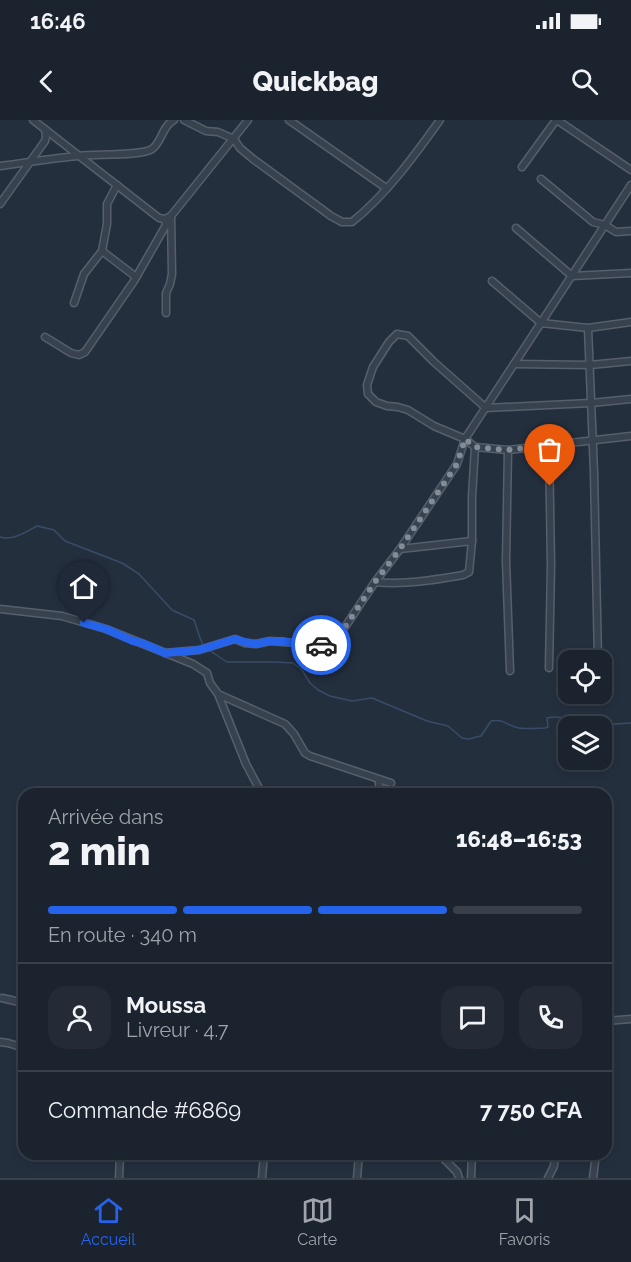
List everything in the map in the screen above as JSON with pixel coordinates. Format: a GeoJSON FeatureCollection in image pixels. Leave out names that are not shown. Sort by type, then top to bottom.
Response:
{"type":"FeatureCollection","features":[{"type":"Feature","properties":{"kind":"street"},"geometry":{"type":"LineString","coordinates":[[33,120],[159,218],[168,218]]}},
{"type":"Feature","properties":{"kind":"street"},"geometry":{"type":"LineString","coordinates":[[0,166],[79,155],[141,153],[153,148],[161,133],[174,120]]}},
{"type":"Feature","properties":{"kind":"street"},"geometry":{"type":"LineString","coordinates":[[184,120],[206,131],[218,132],[234,139],[252,159],[342,222],[352,222],[386,188],[440,120]]}},
{"type":"Feature","properties":{"kind":"street"},"geometry":{"type":"LineString","coordinates":[[45,337],[71,353],[79,355],[85,352],[136,277],[168,218],[248,120]]}},
{"type":"Feature","properties":{"kind":"street"},"geometry":{"type":"LineString","coordinates":[[289,120],[386,188]]}},
{"type":"Feature","properties":{"kind":"street"},"geometry":{"type":"LineString","coordinates":[[522,167],[557,120],[631,170]]}},
{"type":"Feature","properties":{"kind":"street"},"geometry":{"type":"LineString","coordinates":[[0,204],[45,141],[45,129]]}},
{"type":"Feature","properties":{"kind":"street"},"geometry":{"type":"LineString","coordinates":[[541,178],[593,222],[605,225],[616,232],[631,231]]}},
{"type":"Feature","properties":{"kind":"street"},"geometry":{"type":"LineString","coordinates":[[74,303],[84,274],[102,251],[107,224],[107,204],[117,185]]}},
{"type":"Feature","properties":{"kind":"street"},"geometry":{"type":"LineString","coordinates":[[165,653],[199,650],[235,639],[256,644],[282,641],[324,645],[345,627],[457,464],[465,439],[631,185]]}},
{"type":"Feature","properties":{"kind":"street"},"geometry":{"type":"LineString","coordinates":[[166,313],[166,293],[171,284],[172,274],[168,218]]}},
{"type":"Feature","properties":{"kind":"street"},"geometry":{"type":"LineString","coordinates":[[516,228],[572,276],[631,273]]}},
{"type":"Feature","properties":{"kind":"street"},"geometry":{"type":"LineString","coordinates":[[102,251],[136,277]]}},
{"type":"Feature","properties":{"kind":"street"},"geometry":{"type":"LineString","coordinates":[[492,281],[541,323],[588,328],[631,322]]}},
{"type":"Feature","properties":{"kind":"street"},"geometry":{"type":"LineString","coordinates":[[588,328],[598,650]]}},
{"type":"Feature","properties":{"kind":"street"},"geometry":{"type":"LineString","coordinates":[[631,399],[486,408],[408,336],[397,334],[373,367],[367,385],[368,394],[376,402],[408,410],[434,426],[465,439],[475,447],[508,450],[631,435]]}},
{"type":"Feature","properties":{"kind":"street"},"geometry":{"type":"LineString","coordinates":[[514,364],[590,365],[631,361]]}},
{"type":"Feature","properties":{"kind":"street"},"geometry":{"type":"LineString","coordinates":[[549,445],[551,556],[549,668]]}},
{"type":"Feature","properties":{"kind":"street"},"geometry":{"type":"LineString","coordinates":[[375,582],[410,583],[467,574],[470,569],[472,541],[475,447]]}},
{"type":"Feature","properties":{"kind":"street"},"geometry":{"type":"LineString","coordinates":[[508,450],[506,561],[510,671]]}},
{"type":"Feature","properties":{"kind":"street"},"geometry":{"type":"LineString","coordinates":[[400,549],[472,541]]}},
{"type":"Feature","properties":{"kind":"street"},"geometry":{"type":"LineString","coordinates":[[0,609],[62,616],[106,629],[193,664],[207,673],[258,788]]}},
{"type":"Feature","properties":{"kind":"street"},"geometry":{"type":"LineString","coordinates":[[218,694],[285,724],[305,753],[310,756],[391,783]]}},
{"type":"Feature","properties":{"kind":"street"},"geometry":{"type":"LineString","coordinates":[[378,788],[379,780]]}},
{"type":"Feature","properties":{"kind":"street"},"geometry":{"type":"LineString","coordinates":[[2,998],[18,1002]]}},
{"type":"Feature","properties":{"kind":"street"},"geometry":{"type":"LineString","coordinates":[[612,1020],[631,1018]]}},
{"type":"Feature","properties":{"kind":"street"},"geometry":{"type":"LineString","coordinates":[[0,1042],[18,1046]]}},
{"type":"Feature","properties":{"kind":"street"},"geometry":{"type":"LineString","coordinates":[[119,1178],[120,1160]]}},
{"type":"Feature","properties":{"kind":"street"},"geometry":{"type":"LineString","coordinates":[[262,1178],[264,1160]]}},
{"type":"Feature","properties":{"kind":"street"},"geometry":{"type":"LineString","coordinates":[[357,1178],[358,1160]]}},
{"type":"Feature","properties":{"kind":"street"},"geometry":{"type":"LineString","coordinates":[[445,1160],[457,1172],[459,1178]]}},
{"type":"Feature","properties":{"kind":"street"},"geometry":{"type":"LineString","coordinates":[[471,1178],[472,1160]]}},
{"type":"Feature","properties":{"kind":"street"},"geometry":{"type":"LineString","coordinates":[[548,1178],[554,1160]]}},
{"type":"Feature","properties":{"kind":"street"},"geometry":{"type":"LineString","coordinates":[[593,1178],[595,1160]]}},
{"type":"Feature","properties":{"kind":"waterway"},"geometry":{"type":"LineString","coordinates":[[0,537],[14,537],[37,526],[54,530],[65,541],[122,563],[139,574],[172,610],[194,620],[203,645]]}},
{"type":"Feature","properties":{"kind":"waterway"},"geometry":{"type":"LineString","coordinates":[[209,650],[227,662],[293,663],[302,670],[310,683],[330,696],[352,701],[372,698],[427,721],[448,726],[462,738],[481,736],[491,721],[502,721],[522,728],[545,728],[548,727],[547,718],[558,717]]}},
{"type":"Feature","properties":{"kind":"waterway"},"geometry":{"type":"LineString","coordinates":[[612,724],[631,723]]}},
{"type":"Feature","properties":{"kind":"way so far"},"geometry":{"type":"LineString","coordinates":[[321,645],[329,643],[345,627],[400,549],[457,464],[465,439],[475,447],[508,450],[549,445],[550,486]]}},
{"type":"Feature","properties":{"kind":"route"},"geometry":{"type":"LineString","coordinates":[[84,623],[106,629],[165,653],[199,650],[235,639],[256,644],[282,641],[321,645]]}}]}
